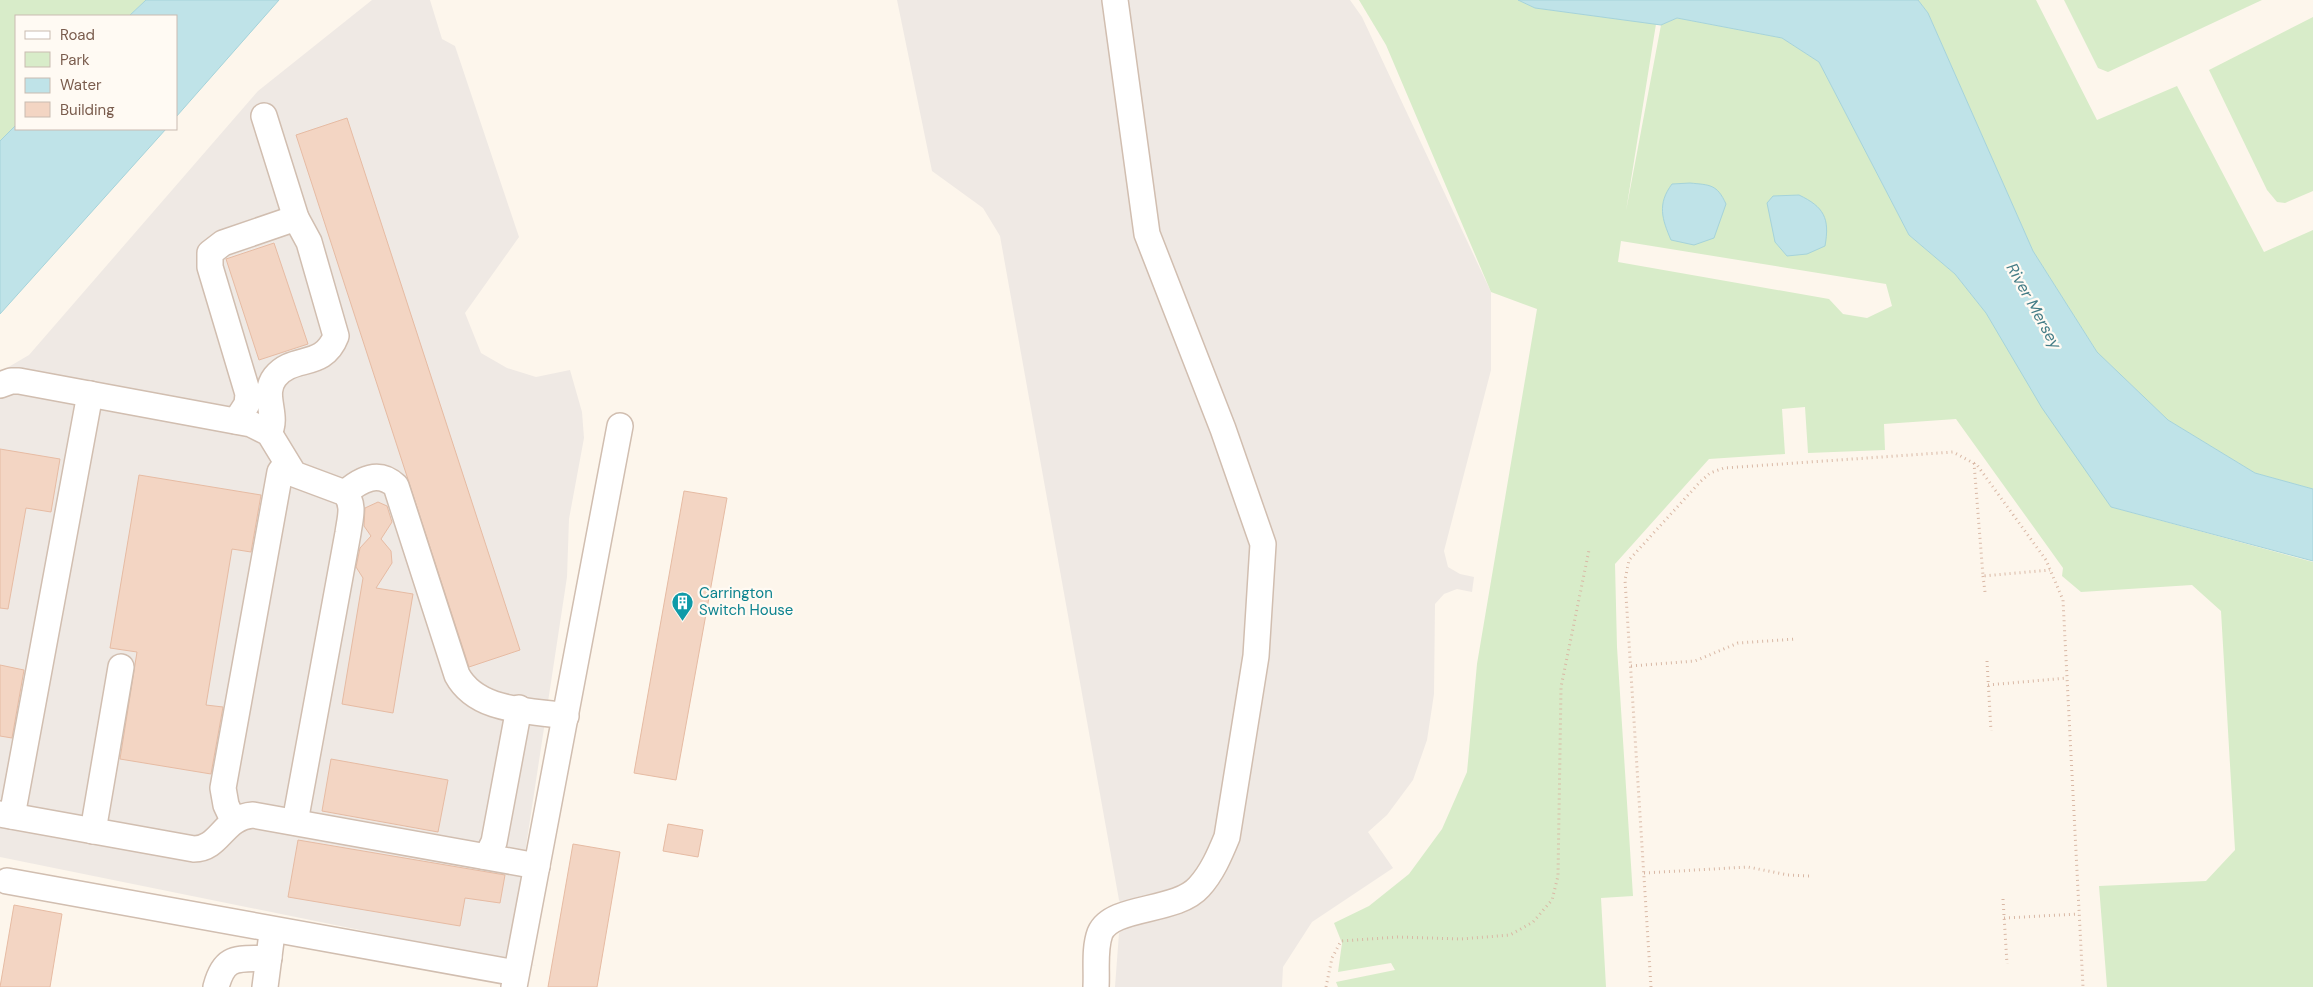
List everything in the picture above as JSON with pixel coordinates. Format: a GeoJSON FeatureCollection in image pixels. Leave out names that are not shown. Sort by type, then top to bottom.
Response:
{"type":"FeatureCollection","features":[{"type":"Feature","properties":{"kind":"lane"},"geometry":{"type":"LineString","coordinates":[[1096,987],[1097,952],[1100,932],[1109,921],[1125,914],[1177,902],[1198,888],[1218,859],[1227,837],[1256,656],[1264,544],[1223,429],[1146,234],[1115,0]]}},
{"type":"Feature","properties":{"kind":"lane"},"geometry":{"type":"LineString","coordinates":[[264,116],[296,218],[309,242],[336,336],[332,347],[325,354],[288,367],[274,378],[268,398],[273,421],[269,433]]}},
{"type":"Feature","properties":{"kind":"lane"},"geometry":{"type":"LineString","coordinates":[[236,421],[248,404],[248,394],[210,267],[210,253],[223,242],[296,218]]}},
{"type":"Feature","properties":{"kind":"lane"},"geometry":{"type":"LineString","coordinates":[[0,386],[11,381],[18,381],[251,424],[269,433],[286,464],[294,474],[345,493],[351,504],[351,512],[294,822]]}},
{"type":"Feature","properties":{"kind":"lane"},"geometry":{"type":"LineString","coordinates":[[90,394],[6,815],[199,849],[210,846],[233,820],[253,815],[537,866]]}},
{"type":"Feature","properties":{"kind":"lane"},"geometry":{"type":"LineString","coordinates":[[7,881],[274,929],[515,980],[620,426]]}},
{"type":"Feature","properties":{"kind":"lane"},"geometry":{"type":"LineString","coordinates":[[233,820],[226,805],[223,788],[280,472],[286,464]]}},
{"type":"Feature","properties":{"kind":"lane"},"geometry":{"type":"LineString","coordinates":[[345,493],[360,482],[378,477],[388,479],[396,486],[446,641],[463,686],[473,696],[486,702],[566,716]]}},
{"type":"Feature","properties":{"kind":"lane"},"geometry":{"type":"LineString","coordinates":[[93,831],[121,667]]}},
{"type":"Feature","properties":{"kind":"lane"},"geometry":{"type":"LineString","coordinates":[[483,856],[489,852],[494,842],[519,708]]}},
{"type":"Feature","properties":{"kind":"lane"},"geometry":{"type":"LineString","coordinates":[[265,987],[274,929]]}},
{"type":"Feature","properties":{"kind":"lane"},"geometry":{"type":"LineString","coordinates":[[216,987],[226,964],[231,960],[269,958]]}},
{"type":"Feature","properties":{"kind":"path"},"geometry":{"type":"LineString","coordinates":[[1651,987],[1625,580],[1628,560],[1710,473],[1724,468],[1953,452],[1974,463],[2030,536],[2050,570],[2063,600],[2083,987]]}},
{"type":"Feature","properties":{"kind":"path"},"geometry":{"type":"LineString","coordinates":[[1974,463],[1985,592]]}},
{"type":"Feature","properties":{"kind":"path"},"geometry":{"type":"LineString","coordinates":[[1326,987],[1332,958],[1341,941],[1398,937],[1461,938],[1510,935],[1533,922],[1552,900],[1558,876],[1561,687],[1589,550]]}},
{"type":"Feature","properties":{"kind":"path"},"geometry":{"type":"LineString","coordinates":[[1983,576],[2050,570]]}},
{"type":"Feature","properties":{"kind":"path"},"geometry":{"type":"LineString","coordinates":[[1630,666],[1695,661],[1738,643],[1796,639]]}},
{"type":"Feature","properties":{"kind":"path"},"geometry":{"type":"LineString","coordinates":[[1987,661],[1991,731]]}},
{"type":"Feature","properties":{"kind":"path"},"geometry":{"type":"LineString","coordinates":[[1988,685],[2067,678]]}},
{"type":"Feature","properties":{"kind":"path"},"geometry":{"type":"LineString","coordinates":[[1644,873],[1748,867],[1788,875],[1809,876]]}},
{"type":"Feature","properties":{"kind":"path"},"geometry":{"type":"LineString","coordinates":[[2003,899],[2007,964]]}},
{"type":"Feature","properties":{"kind":"path"},"geometry":{"type":"LineString","coordinates":[[2004,918],[2079,914]]}},
{"type":"Feature","properties":{"kind":"shaded area"},"geometry":{"type":"Polygon","coordinates":[[[372,0],[430,0],[442,39],[455,46],[519,237],[465,313],[481,353],[507,368],[536,377],[570,370],[582,412],[584,438],[569,519],[567,577],[509,958],[537,966],[0,857],[0,372],[29,355],[258,91],[372,0]]]}},
{"type":"Feature","properties":{"kind":"shaded area"},"geometry":{"type":"Polygon","coordinates":[[[897,0],[1350,0],[1362,17],[1491,292],[1491,370],[1444,551],[1448,567],[1460,574],[1474,577],[1472,592],[1457,589],[1444,594],[1435,604],[1434,694],[1427,740],[1413,780],[1387,815],[1368,832],[1393,868],[1312,922],[1283,967],[1282,987],[1115,987],[1119,933],[1130,924],[1119,900],[1000,236],[983,208],[932,171],[897,0]]]}},
{"type":"Feature","properties":{"kind":"green space"},"geometry":{"type":"Polygon","coordinates":[[[0,0],[146,0],[130,15],[15,15],[15,126],[0,142],[0,0]]]}},
{"type":"Feature","properties":{"kind":"green space"},"geometry":{"type":"Polygon","coordinates":[[[1359,0],[1518,0],[1535,8],[1656,24],[1626,211],[1661,25],[1677,18],[1782,38],[1819,62],[1909,235],[1955,274],[1986,313],[2111,507],[2313,562],[2313,987],[2107,987],[2099,886],[2206,881],[2235,850],[2221,611],[2192,585],[2081,592],[2062,576],[2063,568],[1956,419],[1884,424],[1885,450],[1808,453],[1805,407],[1782,409],[1785,454],[1709,459],[1615,564],[1617,647],[1633,896],[1601,898],[1606,987],[1338,987],[1336,982],[1395,970],[1391,963],[1338,972],[1342,943],[1334,923],[1369,906],[1409,874],[1442,829],[1467,772],[1477,664],[1537,309],[1491,292],[1386,45],[1359,0]],[[1621,241],[1618,262],[1829,299],[1843,314],[1867,318],[1892,306],[1886,284],[1621,241]]]}},
{"type":"Feature","properties":{"kind":"green space"},"geometry":{"type":"Polygon","coordinates":[[[1918,0],[2036,0],[2097,120],[2177,86],[2264,252],[2313,230],[2313,489],[2255,473],[2168,420],[2097,352],[2033,251],[1928,13],[1918,0]]]}},
{"type":"Feature","properties":{"kind":"green space"},"geometry":{"type":"Polygon","coordinates":[[[2064,0],[2262,0],[2108,72],[2098,68],[2064,0]]]}},
{"type":"Feature","properties":{"kind":"green space"},"geometry":{"type":"Polygon","coordinates":[[[2313,17],[2313,191],[2285,203],[2277,202],[2267,190],[2209,70],[2313,17]]]}},
{"type":"Feature","properties":{"kind":"water"},"geometry":{"type":"Polygon","coordinates":[[[146,0],[279,0],[178,115],[178,15],[130,15],[146,0]]]}},
{"type":"Feature","properties":{"kind":"water","name":"River Mersey"},"geometry":{"type":"Polygon","coordinates":[[[1518,0],[1918,0],[1928,13],[2033,251],[2097,352],[2168,420],[2255,473],[2313,489],[2313,561],[2111,507],[2042,408],[1986,313],[1955,274],[1909,235],[1819,62],[1782,38],[1677,18],[1661,25],[1535,8],[1518,0]]]}},
{"type":"Feature","properties":{"kind":"water"},"geometry":{"type":"Polygon","coordinates":[[[15,126],[15,130],[165,130],[0,314],[0,141],[15,126]]]}},
{"type":"Feature","properties":{"kind":"water"},"geometry":{"type":"Polygon","coordinates":[[[1672,184],[1703,184],[1716,189],[1726,204],[1714,238],[1694,245],[1671,240],[1662,212],[1664,198],[1672,184]]]}},
{"type":"Feature","properties":{"kind":"water"},"geometry":{"type":"Polygon","coordinates":[[[1799,195],[1808,199],[1823,214],[1827,228],[1825,246],[1807,254],[1787,256],[1775,242],[1767,203],[1773,196],[1799,195]]]}},
{"type":"Feature","properties":{"kind":"building"},"geometry":{"type":"Polygon","coordinates":[[[347,118],[520,650],[469,667],[296,135],[347,118]]]}},
{"type":"Feature","properties":{"kind":"building"},"geometry":{"type":"Polygon","coordinates":[[[274,243],[308,344],[259,360],[226,259],[274,243]]]}},
{"type":"Feature","properties":{"kind":"building"},"geometry":{"type":"Polygon","coordinates":[[[0,449],[60,459],[51,512],[26,508],[8,609],[0,608],[0,449]]]}},
{"type":"Feature","properties":{"kind":"building"},"geometry":{"type":"Polygon","coordinates":[[[139,475],[261,495],[251,552],[232,549],[206,705],[223,707],[211,774],[120,759],[137,652],[110,648],[139,475]]]}},
{"type":"Feature","properties":{"kind":"building","name":"Carrington Switch House"},"geometry":{"type":"Polygon","coordinates":[[[684,491],[727,498],[676,780],[634,773],[684,491]]]}},
{"type":"Feature","properties":{"kind":"building"},"geometry":{"type":"Polygon","coordinates":[[[378,502],[387,506],[392,522],[381,539],[391,551],[392,563],[376,588],[413,594],[393,713],[342,704],[363,578],[356,567],[360,548],[371,536],[364,526],[365,508],[378,502]]]}},
{"type":"Feature","properties":{"kind":"building"},"geometry":{"type":"Polygon","coordinates":[[[0,665],[24,670],[12,738],[0,736],[0,665]]]}},
{"type":"Feature","properties":{"kind":"building"},"geometry":{"type":"Polygon","coordinates":[[[331,759],[448,780],[438,832],[322,811],[331,759]]]}},
{"type":"Feature","properties":{"kind":"building"},"geometry":{"type":"Polygon","coordinates":[[[668,824],[703,830],[698,857],[663,851],[668,824]]]}},
{"type":"Feature","properties":{"kind":"building"},"geometry":{"type":"Polygon","coordinates":[[[298,840],[505,875],[500,903],[465,898],[460,926],[288,897],[298,840]]]}},
{"type":"Feature","properties":{"kind":"building"},"geometry":{"type":"Polygon","coordinates":[[[573,844],[620,852],[597,987],[548,987],[573,844]]]}},
{"type":"Feature","properties":{"kind":"building"},"geometry":{"type":"Polygon","coordinates":[[[14,905],[62,914],[50,987],[0,987],[14,905]]]}},
{"type":"Feature","properties":{"kind":"place","name":"Carrington Switch House"},"geometry":{"type":"Point","coordinates":[683,621]}}]}
